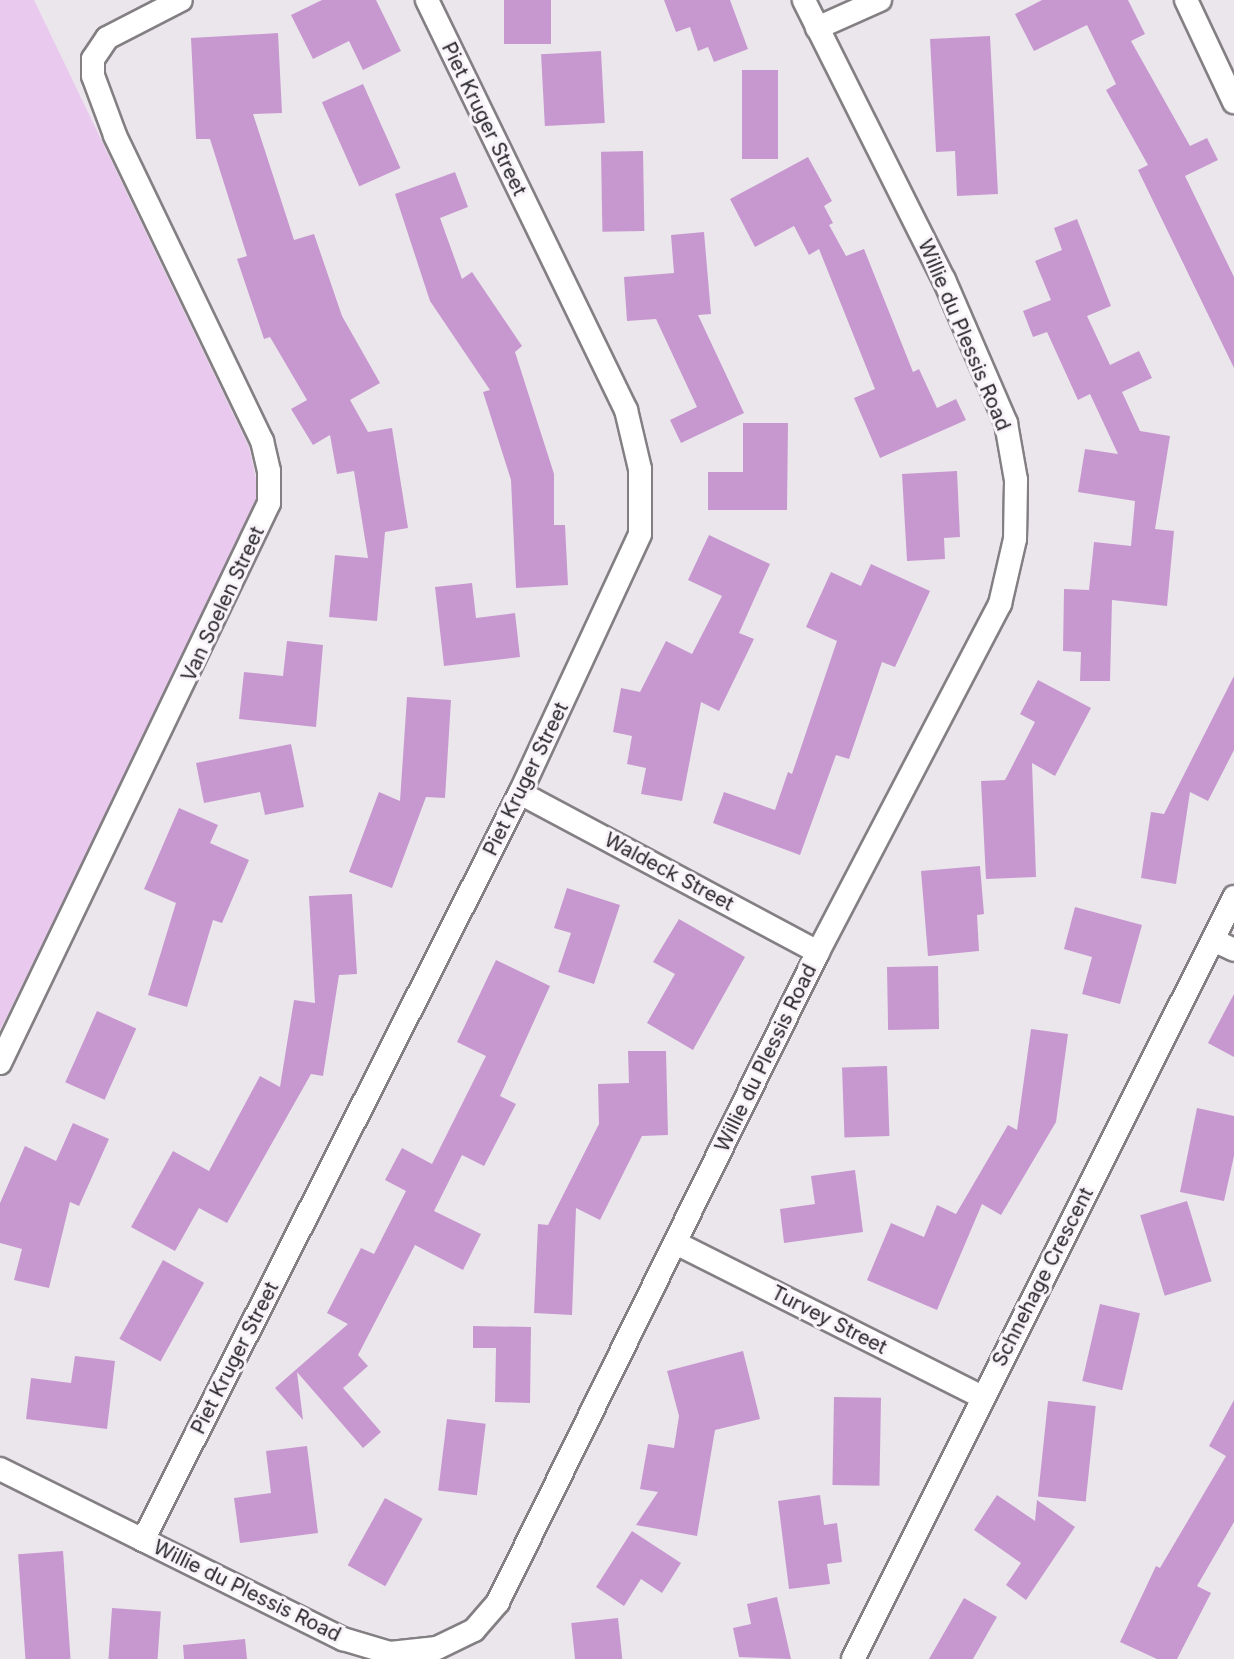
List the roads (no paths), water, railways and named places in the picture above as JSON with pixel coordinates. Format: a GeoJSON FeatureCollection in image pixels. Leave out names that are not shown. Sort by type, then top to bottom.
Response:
{"type":"FeatureCollection","features":[{"type":"Feature","properties":{"kind":"street","name":"Van Soelen Street"},"geometry":{"type":"LineString","coordinates":[[0,1063],[269,503],[269,471],[262,441],[115,135],[93,76],[93,59],[107,38],[181,0]]}},
{"type":"Feature","properties":{"kind":"street","name":"Piet Kruger Street"},"geometry":{"type":"LineString","coordinates":[[143,1540],[520,793],[640,534],[640,469],[626,410],[427,0]]}},
{"type":"Feature","properties":{"kind":"street","name":"Willie du Plessis Road"},"geometry":{"type":"LineString","coordinates":[[0,1469],[343,1639],[378,1650],[437,1648],[474,1630],[498,1602],[818,952],[1000,604],[1015,539],[1016,480],[1006,423],[944,280],[804,0]]}},
{"type":"Feature","properties":{"kind":"street"},"geometry":{"type":"LineString","coordinates":[[817,28],[880,0]]}},
{"type":"Feature","properties":{"kind":"street"},"geometry":{"type":"LineString","coordinates":[[1186,0],[1234,102]]}},
{"type":"Feature","properties":{"kind":"street","name":"Waldeck Street"},"geometry":{"type":"LineString","coordinates":[[520,793],[818,952]]}},
{"type":"Feature","properties":{"kind":"street","name":"Schnehage Crescent"},"geometry":{"type":"LineString","coordinates":[[853,1659],[1234,897]]}},
{"type":"Feature","properties":{"kind":"street"},"geometry":{"type":"LineString","coordinates":[[1213,940],[1234,950]]}},
{"type":"Feature","properties":{"kind":"street","name":"Turvey Street"},"geometry":{"type":"LineString","coordinates":[[676,1243],[982,1397]]}}]}
